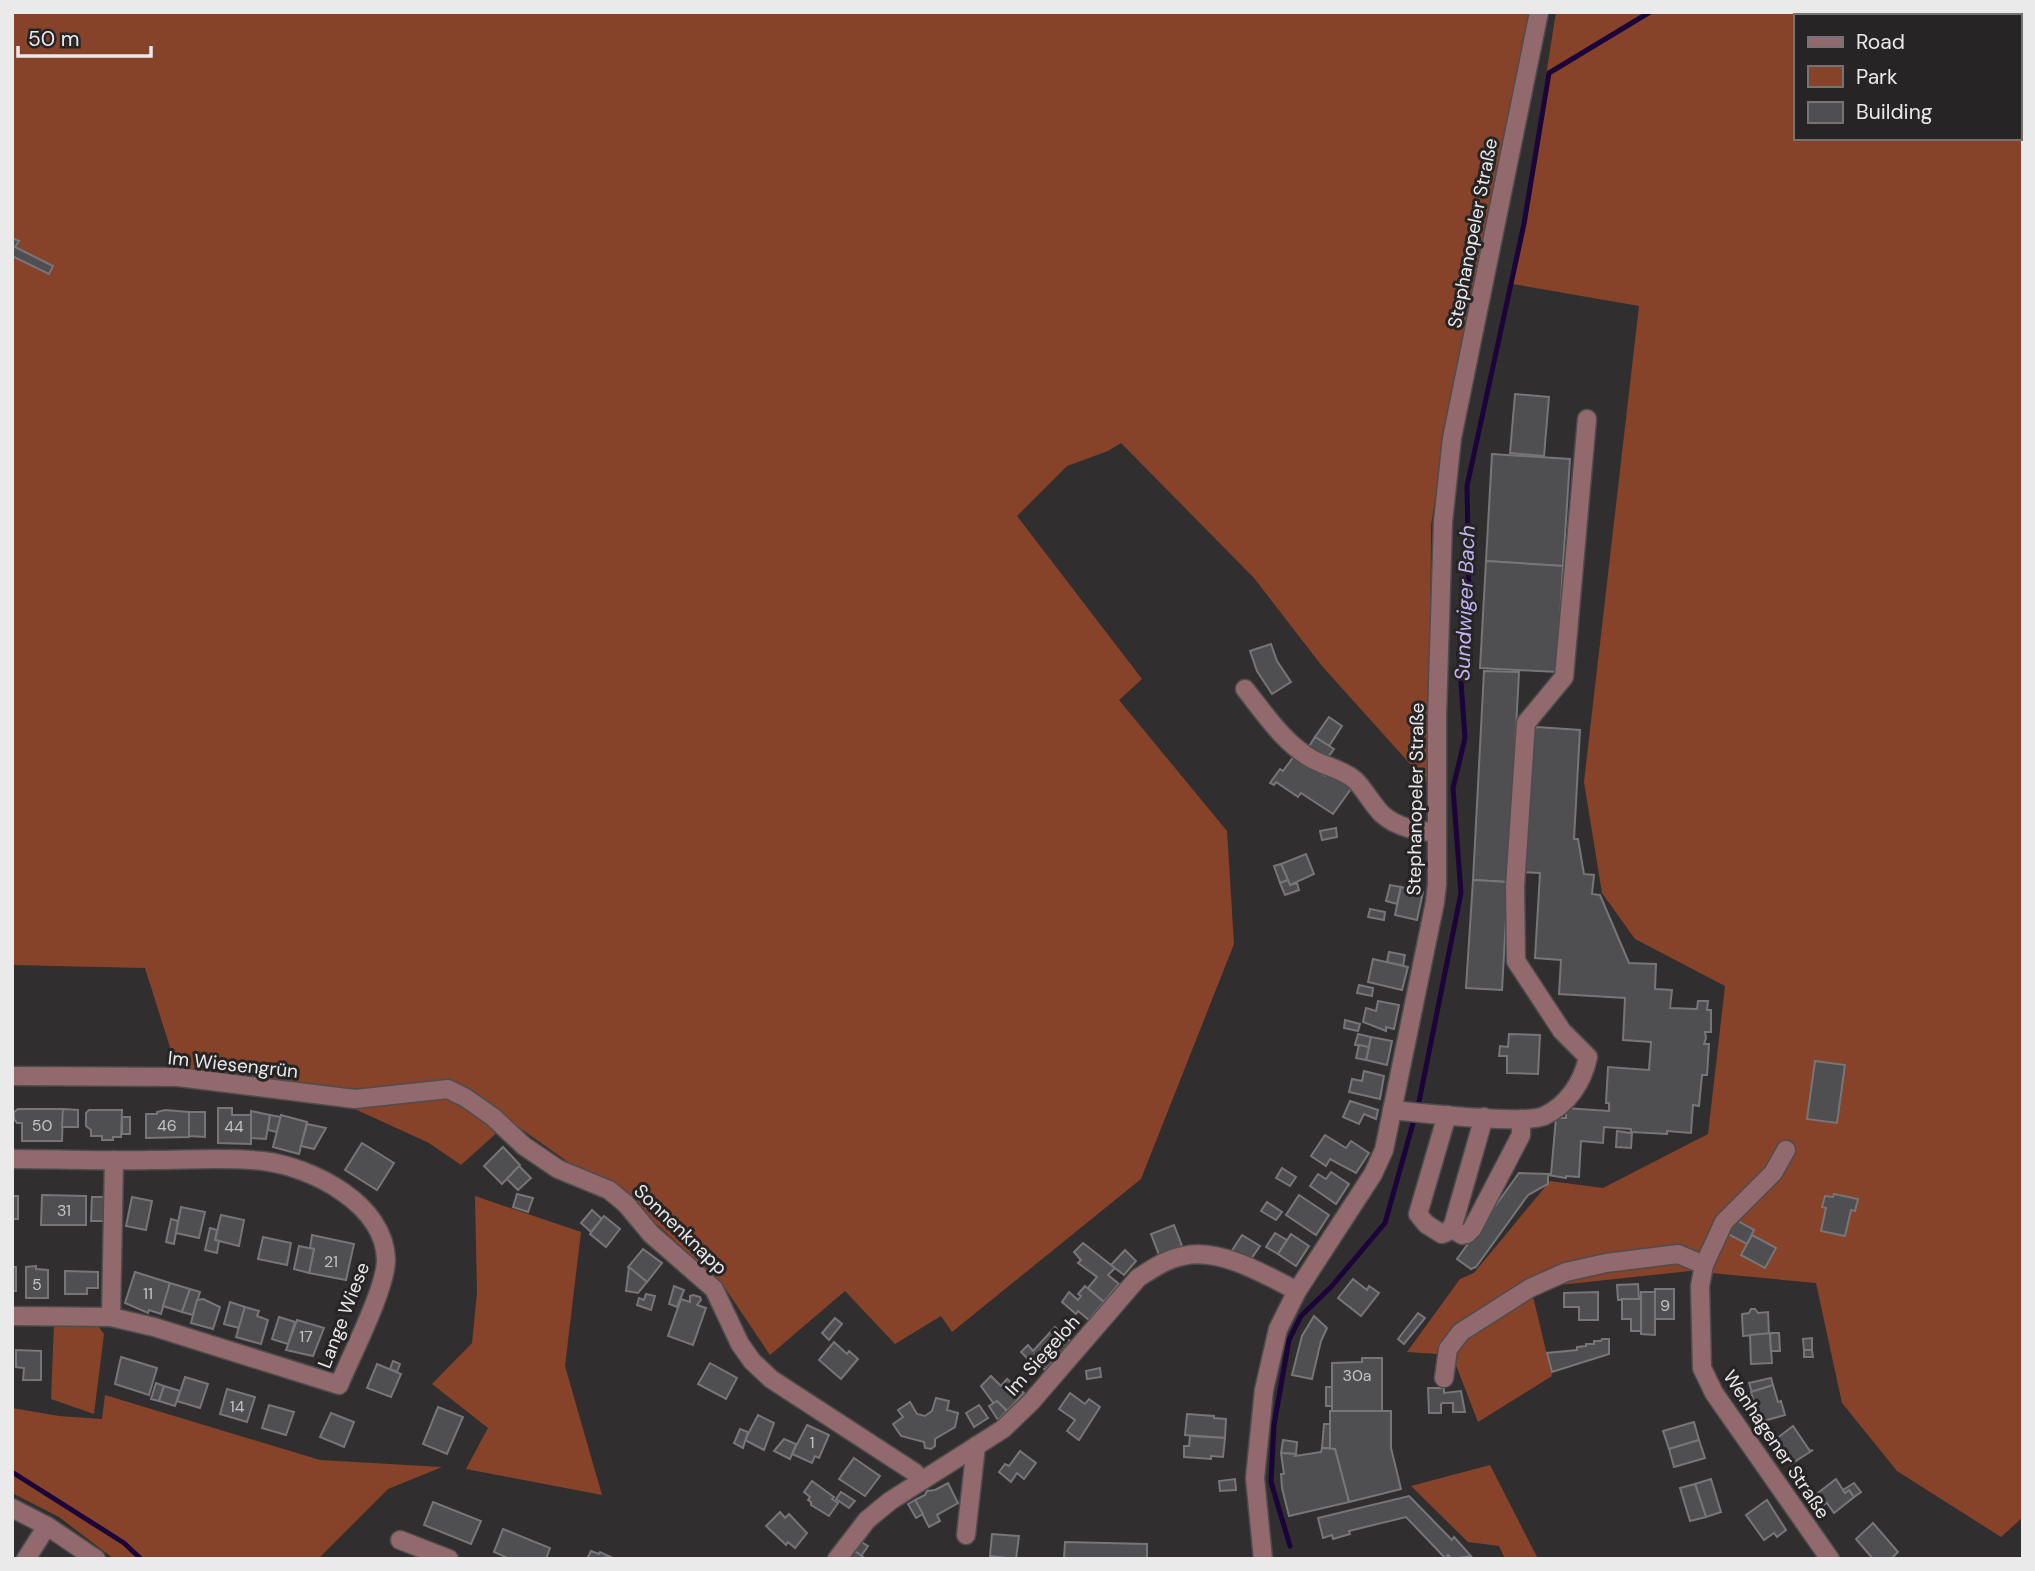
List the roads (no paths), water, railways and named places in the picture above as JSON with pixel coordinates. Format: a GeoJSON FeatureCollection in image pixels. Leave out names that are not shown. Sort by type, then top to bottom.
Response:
{"type":"FeatureCollection","features":[{"type":"Feature","properties":{"kind":"street","name":"Stephanopeler Straße"},"geometry":{"type":"LineString","coordinates":[[1263,1559],[1255,1478],[1264,1390],[1278,1329],[1297,1291],[1373,1174],[1399,1111],[1435,902],[1443,522],[1452,438],[1539,12]]}},
{"type":"Feature","properties":{"kind":"street"},"geometry":{"type":"LineString","coordinates":[[1399,1111],[1521,1119],[1543,1116],[1567,1099],[1584,1074],[1588,1057],[1562,1031],[1516,961],[1515,887],[1525,723],[1564,677],[1587,419]]}},
{"type":"Feature","properties":{"kind":"street"},"geometry":{"type":"LineString","coordinates":[[1245,690],[1275,727],[1295,746],[1311,758],[1337,768],[1355,781],[1383,815],[1417,832],[1437,832]]}},
{"type":"Feature","properties":{"kind":"street","name":"Im Wiesengrün"},"geometry":{"type":"LineString","coordinates":[[12,1076],[177,1077],[355,1099],[448,1089]]}},
{"type":"Feature","properties":{"kind":"street","name":"Sonnenknapp"},"geometry":{"type":"LineString","coordinates":[[448,1089],[466,1098],[524,1146],[558,1169],[609,1190],[626,1204],[651,1234],[714,1289],[740,1344],[752,1361],[771,1379],[922,1480]]}},
{"type":"Feature","properties":{"kind":"street"},"geometry":{"type":"LineString","coordinates":[[1447,1115],[1418,1214],[1426,1224],[1442,1234],[1451,1228],[1483,1117]]}},
{"type":"Feature","properties":{"kind":"street"},"geometry":{"type":"LineString","coordinates":[[1451,1228],[1462,1235],[1468,1234],[1472,1229],[1521,1135],[1521,1119]]}},
{"type":"Feature","properties":{"kind":"street","name":"Wenhagener Straße"},"geometry":{"type":"LineString","coordinates":[[1786,1150],[1773,1174],[1724,1222],[1704,1265],[1700,1286],[1702,1368],[1714,1393],[1830,1559]]}},
{"type":"Feature","properties":{"kind":"street","name":"Lange Wiese"},"geometry":{"type":"LineString","coordinates":[[12,1159],[264,1161],[310,1175],[350,1197],[371,1217],[381,1237],[386,1259],[385,1274],[377,1296],[339,1385],[154,1326],[111,1317],[12,1316]]}},
{"type":"Feature","properties":{"kind":"street"},"geometry":{"type":"LineString","coordinates":[[111,1317],[114,1160]]}},
{"type":"Feature","properties":{"kind":"street","name":"Im Siegeloh"},"geometry":{"type":"LineString","coordinates":[[837,1559],[867,1520],[890,1501],[1003,1429],[1031,1402],[1138,1278],[1162,1263],[1198,1253],[1238,1263],[1297,1291]]}},
{"type":"Feature","properties":{"kind":"street"},"geometry":{"type":"LineString","coordinates":[[1444,1378],[1448,1349],[1461,1332],[1530,1289],[1566,1272],[1606,1263],[1678,1254],[1704,1265]]}},
{"type":"Feature","properties":{"kind":"street"},"geometry":{"type":"LineString","coordinates":[[966,1535],[976,1446]]}},
{"type":"Feature","properties":{"kind":"street"},"geometry":{"type":"LineString","coordinates":[[12,1508],[47,1526],[96,1559]]}},
{"type":"Feature","properties":{"kind":"street"},"geometry":{"type":"LineString","coordinates":[[26,1559],[47,1526]]}},
{"type":"Feature","properties":{"kind":"street"},"geometry":{"type":"LineString","coordinates":[[408,1548],[449,1559]]}},
{"type":"Feature","properties":{"kind":"waterway","name":"Sundwiger Bach"},"geometry":{"type":"LineString","coordinates":[[1290,1546],[1271,1482],[1274,1425],[1289,1340],[1301,1316],[1331,1287],[1385,1223],[1419,1102],[1461,893],[1453,788],[1465,738],[1459,654],[1469,598],[1467,486],[1524,224],[1549,73],[1650,12]]}},
{"type":"Feature","properties":{"kind":"waterway"},"geometry":{"type":"LineString","coordinates":[[12,1472],[124,1543],[141,1559]]}}]}
